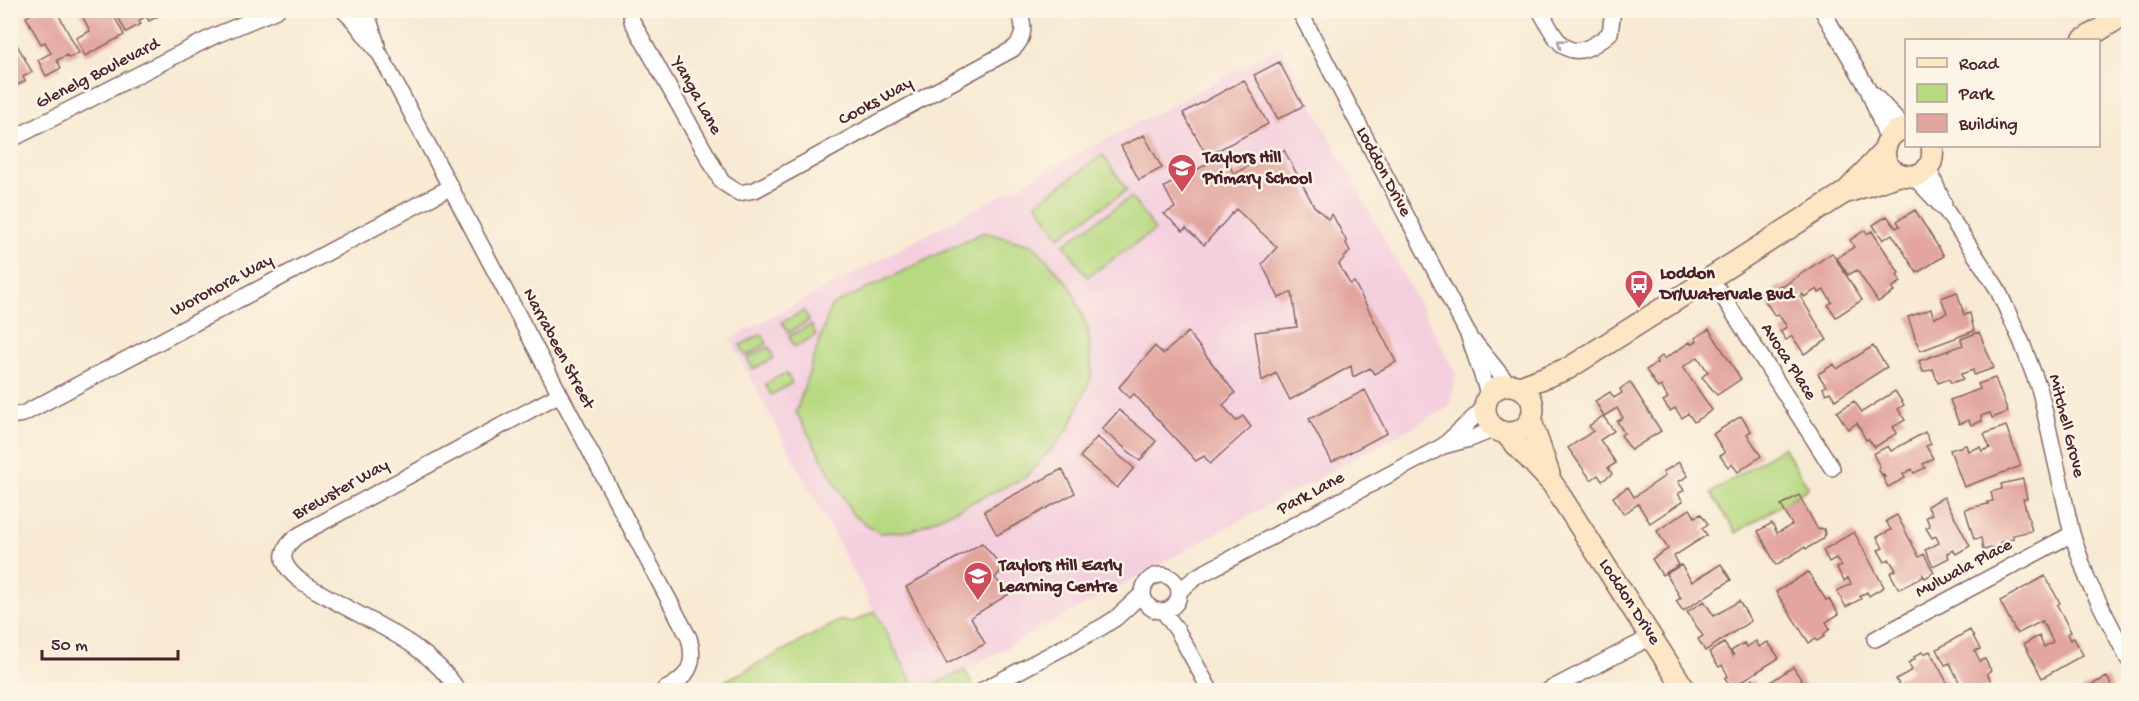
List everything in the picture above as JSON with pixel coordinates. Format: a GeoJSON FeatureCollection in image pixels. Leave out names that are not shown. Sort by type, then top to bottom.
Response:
{"type":"FeatureCollection","features":[{"type":"Feature","properties":{"kind":"street","name":"Narrabeen Street"},"geometry":{"type":"LineString","coordinates":[[343,10],[381,56],[688,638],[692,650],[687,673],[680,682],[664,690]]}},
{"type":"Feature","properties":{"kind":"street","name":"Narrabeen Street"},"geometry":{"type":"LineString","coordinates":[[366,10],[381,56]]}},
{"type":"Feature","properties":{"kind":"street","name":"Yanga Lane"},"geometry":{"type":"LineString","coordinates":[[630,10],[632,21],[722,182],[739,193]]}},
{"type":"Feature","properties":{"kind":"street","name":"Cooks Way"},"geometry":{"type":"LineString","coordinates":[[739,193],[755,190],[1013,49],[1020,43],[1023,33],[1023,22],[1018,10]]}},
{"type":"Feature","properties":{"kind":"street","name":"Loddon Drive"},"geometry":{"type":"LineString","coordinates":[[1299,10],[1468,334],[1487,401]]}},
{"type":"Feature","properties":{"kind":"street"},"geometry":{"type":"LineString","coordinates":[[1540,10],[1555,40],[1567,49],[1581,51],[1594,46],[1610,33],[1613,10]]}},
{"type":"Feature","properties":{"kind":"street"},"geometry":{"type":"LineString","coordinates":[[1822,10],[1896,136],[1888,164],[1924,160]]}},
{"type":"Feature","properties":{"kind":"street","name":"Glenelg Boulevard"},"geometry":{"type":"LineString","coordinates":[[10,140],[214,36],[272,11]]}},
{"type":"Feature","properties":{"kind":"street"},"geometry":{"type":"LineString","coordinates":[[2085,39],[2128,12]]}},
{"type":"Feature","properties":{"kind":"street"},"geometry":{"type":"LineString","coordinates":[[1844,193],[1896,136]]}},
{"type":"Feature","properties":{"kind":"street"},"geometry":{"type":"LineString","coordinates":[[1523,399],[1844,193],[1924,160]]}},
{"type":"Feature","properties":{"kind":"street","name":"Mitchell Grove"},"geometry":{"type":"LineString","coordinates":[[1924,160],[1947,212],[1997,288],[2022,343],[2040,391],[2072,534],[2088,581],[2128,658]]}},
{"type":"Feature","properties":{"kind":"street","name":"Woronora Way"},"geometry":{"type":"LineString","coordinates":[[10,416],[23,414],[451,187]]}},
{"type":"Feature","properties":{"kind":"street","name":"Avoca Place"},"geometry":{"type":"LineString","coordinates":[[1711,278],[1832,468]]}},
{"type":"Feature","properties":{"kind":"street","name":"Loddon Drive"},"geometry":{"type":"LineString","coordinates":[[1468,334],[1523,399],[1552,483]]}},
{"type":"Feature","properties":{"kind":"street"},"geometry":{"type":"LineString","coordinates":[[1494,390],[1523,399],[1520,431],[1501,431],[1487,419],[1487,401],[1494,390]]}},
{"type":"Feature","properties":{"kind":"street","name":"Brewster Way"},"geometry":{"type":"LineString","coordinates":[[459,690],[427,654],[303,582],[286,565],[285,552],[292,540],[299,535],[560,394]]}},
{"type":"Feature","properties":{"kind":"street","name":"Park Lane"},"geometry":{"type":"LineString","coordinates":[[1443,446],[1487,401]]}},
{"type":"Feature","properties":{"kind":"street","name":"Loddon Drive"},"geometry":{"type":"LineString","coordinates":[[1501,431],[1552,483],[1685,690]]}},
{"type":"Feature","properties":{"kind":"street","name":"Park Lane"},"geometry":{"type":"LineString","coordinates":[[983,690],[1116,618],[1168,599],[1198,576],[1443,446],[1501,431]]}},
{"type":"Feature","properties":{"kind":"street","name":"Mulwala Place"},"geometry":{"type":"LineString","coordinates":[[1875,639],[2072,534]]}},
{"type":"Feature","properties":{"kind":"street","name":"Park Lane"},"geometry":{"type":"LineString","coordinates":[[1116,618],[1142,594],[1145,583],[1154,576],[1166,576],[1168,599]]}},
{"type":"Feature","properties":{"kind":"street"},"geometry":{"type":"LineString","coordinates":[[1142,594],[1143,600],[1168,599],[1178,630],[1210,690]]}},
{"type":"Feature","properties":{"kind":"street"},"geometry":{"type":"LineString","coordinates":[[1549,690],[1651,637]]}},
{"type":"Feature","properties":{"kind":"shaded area","name":"Taylors Hill Primary School"},"geometry":{"type":"Polygon","coordinates":[[[1281,47],[1456,373],[1449,407],[965,670],[923,690],[916,690],[730,339],[1281,47]]]}},
{"type":"Feature","properties":{"kind":"green space"},"geometry":{"type":"Polygon","coordinates":[[[1103,155],[1127,190],[1059,237],[1036,203],[1103,155]]]}},
{"type":"Feature","properties":{"kind":"green space"},"geometry":{"type":"Polygon","coordinates":[[[1131,197],[1155,230],[1087,277],[1064,244],[1131,197]]]}},
{"type":"Feature","properties":{"kind":"green space"},"geometry":{"type":"Polygon","coordinates":[[[984,232],[1034,246],[1071,287],[1088,330],[1092,375],[1068,430],[1026,477],[911,531],[879,533],[853,515],[796,412],[831,306],[984,232]]]}},
{"type":"Feature","properties":{"kind":"green space"},"geometry":{"type":"Polygon","coordinates":[[[804,311],[809,321],[788,333],[782,322],[804,311]]]}},
{"type":"Feature","properties":{"kind":"green space"},"geometry":{"type":"Polygon","coordinates":[[[811,325],[816,335],[795,347],[789,336],[811,325]]]}},
{"type":"Feature","properties":{"kind":"green space"},"geometry":{"type":"Polygon","coordinates":[[[762,334],[767,344],[746,356],[740,345],[762,334]]]}},
{"type":"Feature","properties":{"kind":"green space"},"geometry":{"type":"Polygon","coordinates":[[[769,347],[774,358],[753,369],[747,358],[769,347]]]}},
{"type":"Feature","properties":{"kind":"green space"},"geometry":{"type":"Polygon","coordinates":[[[786,373],[792,383],[771,395],[765,384],[786,373]]]}},
{"type":"Feature","properties":{"kind":"green space"},"geometry":{"type":"Polygon","coordinates":[[[1783,447],[1809,488],[1736,533],[1711,493],[1783,447]]]}},
{"type":"Feature","properties":{"kind":"green space"},"geometry":{"type":"Polygon","coordinates":[[[875,611],[916,690],[708,690],[841,620],[851,623],[875,611]]]}},
{"type":"Feature","properties":{"kind":"green space"},"geometry":{"type":"Polygon","coordinates":[[[965,670],[973,686],[970,690],[923,690],[965,670]]]}},
{"type":"Feature","properties":{"kind":"building"},"geometry":{"type":"Polygon","coordinates":[[[38,10],[56,10],[79,53],[57,60],[61,68],[46,76],[38,60],[51,53],[45,42],[41,44],[26,17],[38,10]]]}},
{"type":"Feature","properties":{"kind":"building"},"geometry":{"type":"Polygon","coordinates":[[[79,10],[111,10],[124,35],[85,56],[76,38],[90,31],[79,10]]]}},
{"type":"Feature","properties":{"kind":"building"},"geometry":{"type":"Polygon","coordinates":[[[126,10],[165,10],[166,12],[149,21],[146,16],[138,21],[141,24],[126,32],[117,15],[126,10]]]}},
{"type":"Feature","properties":{"kind":"building"},"geometry":{"type":"Polygon","coordinates":[[[10,32],[32,72],[23,77],[25,81],[18,85],[15,81],[10,84],[10,32]]]}},
{"type":"Feature","properties":{"kind":"building"},"geometry":{"type":"Polygon","coordinates":[[[1279,62],[1303,106],[1278,119],[1254,75],[1279,62]]]}},
{"type":"Feature","properties":{"kind":"building"},"geometry":{"type":"Polygon","coordinates":[[[1244,80],[1268,124],[1207,156],[1183,113],[1244,80]]]}},
{"type":"Feature","properties":{"kind":"building"},"geometry":{"type":"Polygon","coordinates":[[[1144,135],[1162,168],[1139,180],[1121,146],[1144,135]]]}},
{"type":"Feature","properties":{"kind":"building"},"geometry":{"type":"Polygon","coordinates":[[[1284,150],[1314,206],[1328,219],[1332,214],[1347,242],[1350,251],[1339,264],[1350,284],[1354,282],[1396,362],[1374,374],[1370,368],[1353,377],[1351,366],[1290,400],[1276,373],[1262,381],[1255,332],[1297,327],[1292,292],[1279,298],[1262,264],[1277,247],[1236,209],[1204,245],[1186,228],[1183,231],[1164,214],[1175,208],[1164,187],[1224,155],[1234,174],[1261,159],[1263,162],[1284,150]]]}},
{"type":"Feature","properties":{"kind":"building"},"geometry":{"type":"Polygon","coordinates":[[[1915,210],[1944,256],[1917,273],[1892,234],[1883,240],[1873,225],[1887,216],[1896,228],[1900,226],[1897,221],[1915,210]]]}},
{"type":"Feature","properties":{"kind":"building"},"geometry":{"type":"Polygon","coordinates":[[[1865,230],[1867,234],[1872,231],[1899,273],[1897,275],[1901,282],[1891,288],[1894,292],[1878,302],[1857,270],[1848,275],[1837,258],[1854,247],[1850,240],[1865,230]]]}},
{"type":"Feature","properties":{"kind":"building"},"geometry":{"type":"Polygon","coordinates":[[[1832,253],[1862,300],[1836,317],[1828,305],[1832,302],[1824,290],[1819,293],[1817,289],[1804,297],[1803,294],[1800,296],[1827,340],[1804,354],[1792,336],[1786,340],[1780,331],[1787,327],[1778,314],[1775,316],[1763,298],[1832,253]]]}},
{"type":"Feature","properties":{"kind":"building"},"geometry":{"type":"Polygon","coordinates":[[[1957,292],[1964,315],[1970,313],[1974,331],[1920,351],[1908,317],[1931,309],[1934,318],[1947,313],[1941,298],[1957,292]]]}},
{"type":"Feature","properties":{"kind":"building"},"geometry":{"type":"Polygon","coordinates":[[[1709,329],[1741,379],[1717,395],[1702,377],[1708,372],[1698,357],[1683,367],[1712,410],[1694,422],[1688,413],[1682,418],[1675,408],[1670,411],[1663,401],[1668,398],[1661,386],[1658,388],[1646,370],[1657,363],[1656,360],[1662,356],[1664,359],[1690,342],[1692,345],[1697,341],[1695,338],[1709,329]]]}},
{"type":"Feature","properties":{"kind":"building"},"geometry":{"type":"Polygon","coordinates":[[[1188,332],[1235,393],[1223,405],[1236,421],[1243,416],[1251,427],[1210,464],[1204,456],[1196,461],[1134,394],[1129,398],[1119,387],[1155,346],[1163,354],[1188,332]]]}},
{"type":"Feature","properties":{"kind":"building"},"geometry":{"type":"Polygon","coordinates":[[[1979,332],[1994,368],[1974,375],[1973,370],[1961,374],[1963,379],[1951,383],[1949,379],[1938,383],[1933,369],[1923,372],[1919,361],[1963,345],[1961,339],[1979,332]]]}},
{"type":"Feature","properties":{"kind":"building"},"geometry":{"type":"Polygon","coordinates":[[[1873,346],[1887,367],[1835,400],[1830,392],[1826,394],[1823,388],[1826,386],[1818,374],[1834,364],[1837,369],[1873,346]]]}},
{"type":"Feature","properties":{"kind":"building"},"geometry":{"type":"Polygon","coordinates":[[[1995,378],[2008,412],[1992,418],[1990,413],[1981,416],[1982,421],[1971,425],[1969,420],[1959,424],[1950,400],[1980,389],[1978,384],[1995,378]]]}},
{"type":"Feature","properties":{"kind":"building"},"geometry":{"type":"Polygon","coordinates":[[[1630,382],[1661,431],[1631,450],[1621,435],[1624,433],[1617,421],[1623,418],[1617,408],[1604,416],[1595,401],[1610,392],[1614,398],[1622,393],[1620,389],[1630,382]]]}},
{"type":"Feature","properties":{"kind":"building"},"geometry":{"type":"Polygon","coordinates":[[[1365,390],[1387,433],[1332,462],[1309,419],[1365,390]]]}},
{"type":"Feature","properties":{"kind":"building"},"geometry":{"type":"Polygon","coordinates":[[[1895,391],[1904,405],[1898,409],[1905,420],[1893,427],[1897,433],[1875,447],[1868,439],[1866,440],[1857,423],[1848,429],[1837,412],[1854,401],[1862,412],[1895,391]]]}},
{"type":"Feature","properties":{"kind":"building"},"geometry":{"type":"Polygon","coordinates":[[[1119,410],[1156,441],[1140,461],[1102,429],[1119,410]]]}},
{"type":"Feature","properties":{"kind":"building"},"geometry":{"type":"Polygon","coordinates":[[[1603,416],[1614,431],[1600,440],[1616,463],[1608,468],[1612,474],[1602,481],[1598,475],[1591,480],[1568,448],[1593,431],[1589,426],[1603,416]]]}},
{"type":"Feature","properties":{"kind":"building"},"geometry":{"type":"Polygon","coordinates":[[[1741,416],[1751,431],[1747,434],[1761,456],[1738,472],[1732,464],[1728,467],[1720,456],[1725,453],[1713,434],[1741,416]]]}},
{"type":"Feature","properties":{"kind":"building"},"geometry":{"type":"Polygon","coordinates":[[[2006,426],[2021,466],[1964,487],[1950,450],[1966,445],[1968,451],[1980,447],[1982,451],[1990,448],[1984,434],[2006,426]]]}},
{"type":"Feature","properties":{"kind":"building"},"geometry":{"type":"Polygon","coordinates":[[[1925,432],[1931,444],[1926,446],[1933,458],[1923,464],[1925,468],[1914,473],[1912,469],[1903,474],[1905,478],[1888,487],[1873,454],[1888,446],[1891,451],[1925,432]]]}},
{"type":"Feature","properties":{"kind":"building"},"geometry":{"type":"Polygon","coordinates":[[[1097,437],[1134,468],[1117,488],[1080,457],[1097,437]]]}},
{"type":"Feature","properties":{"kind":"building"},"geometry":{"type":"Polygon","coordinates":[[[1679,462],[1688,476],[1678,482],[1684,490],[1678,494],[1683,501],[1650,523],[1638,504],[1624,514],[1613,497],[1628,487],[1634,497],[1665,476],[1663,472],[1679,462]]]}},
{"type":"Feature","properties":{"kind":"building"},"geometry":{"type":"Polygon","coordinates":[[[1062,469],[1075,493],[997,535],[984,511],[1062,469]]]}},
{"type":"Feature","properties":{"kind":"building"},"geometry":{"type":"Polygon","coordinates":[[[2023,479],[2027,499],[2023,499],[2032,531],[2013,535],[2013,539],[2000,542],[2001,546],[1983,550],[1981,538],[1974,539],[1965,509],[1988,504],[1987,502],[1993,501],[1991,492],[2002,489],[2001,484],[2023,479]]]}},
{"type":"Feature","properties":{"kind":"building"},"geometry":{"type":"Polygon","coordinates":[[[1799,495],[1817,528],[1824,529],[1825,534],[1823,539],[1776,565],[1758,531],[1772,523],[1777,533],[1792,525],[1781,505],[1799,495]]]}},
{"type":"Feature","properties":{"kind":"building"},"geometry":{"type":"Polygon","coordinates":[[[1944,497],[1970,546],[1956,554],[1953,550],[1947,553],[1949,558],[1933,566],[1925,550],[1939,543],[1936,536],[1932,538],[1926,528],[1930,526],[1926,517],[1932,514],[1927,506],[1944,497]]]}},
{"type":"Feature","properties":{"kind":"building"},"geometry":{"type":"Polygon","coordinates":[[[1690,509],[1695,517],[1701,514],[1708,524],[1702,528],[1707,535],[1674,556],[1679,565],[1662,575],[1652,559],[1668,549],[1657,531],[1690,509]]]}},
{"type":"Feature","properties":{"kind":"building"},"geometry":{"type":"Polygon","coordinates":[[[1897,515],[1919,557],[1924,554],[1934,573],[1925,578],[1923,575],[1899,589],[1890,573],[1896,570],[1889,559],[1885,562],[1878,550],[1883,548],[1877,537],[1891,530],[1886,521],[1897,515]]]}},
{"type":"Feature","properties":{"kind":"building"},"geometry":{"type":"Polygon","coordinates":[[[1854,532],[1884,587],[1869,596],[1867,592],[1860,596],[1861,599],[1846,607],[1837,591],[1851,584],[1848,578],[1844,581],[1837,568],[1841,566],[1836,558],[1829,562],[1823,550],[1854,532]]]}},
{"type":"Feature","properties":{"kind":"building","name":"Taylors Hill Early Learning Centre"},"geometry":{"type":"Polygon","coordinates":[[[982,543],[1003,568],[995,578],[1009,594],[971,617],[985,644],[947,664],[906,587],[982,543]]]}},
{"type":"Feature","properties":{"kind":"building"},"geometry":{"type":"Polygon","coordinates":[[[1721,564],[1731,580],[1683,611],[1676,601],[1681,598],[1666,574],[1681,565],[1692,582],[1721,564]]]}},
{"type":"Feature","properties":{"kind":"building"},"geometry":{"type":"Polygon","coordinates":[[[1808,572],[1826,600],[1829,599],[1839,614],[1826,622],[1830,629],[1824,634],[1825,636],[1809,643],[1776,592],[1808,572]]]}},
{"type":"Feature","properties":{"kind":"building"},"geometry":{"type":"Polygon","coordinates":[[[2045,576],[2060,603],[2057,605],[2071,632],[2067,634],[2070,640],[2074,638],[2083,655],[2042,678],[2024,644],[2039,636],[2044,647],[2053,642],[2045,626],[2042,621],[2017,634],[2000,601],[2045,576]]]}},
{"type":"Feature","properties":{"kind":"building"},"geometry":{"type":"Polygon","coordinates":[[[1704,601],[1714,616],[1739,601],[1751,621],[1705,651],[1698,639],[1703,636],[1687,612],[1704,601]]]}},
{"type":"Feature","properties":{"kind":"building"},"geometry":{"type":"Polygon","coordinates":[[[1970,630],[1980,649],[1975,651],[1980,661],[1985,659],[1991,671],[1987,673],[1992,684],[1980,690],[1963,690],[1950,663],[1945,665],[1937,649],[1970,630]]]}},
{"type":"Feature","properties":{"kind":"building"},"geometry":{"type":"Polygon","coordinates":[[[1756,641],[1759,647],[1768,642],[1779,658],[1731,688],[1725,678],[1728,676],[1722,665],[1719,667],[1709,652],[1724,643],[1733,656],[1731,651],[1744,643],[1747,647],[1756,641]]]}},
{"type":"Feature","properties":{"kind":"building"},"geometry":{"type":"Polygon","coordinates":[[[1930,651],[1951,690],[1902,690],[1896,679],[1912,670],[1908,663],[1915,659],[1914,657],[1922,652],[1924,654],[1930,651]]]}},
{"type":"Feature","properties":{"kind":"building"},"geometry":{"type":"Polygon","coordinates":[[[1793,667],[1808,690],[1738,689],[1753,679],[1760,689],[1793,667]]]}},
{"type":"Feature","properties":{"kind":"building"},"geometry":{"type":"Polygon","coordinates":[[[2107,677],[2114,690],[2080,690],[2107,677]]]}},
{"type":"Feature","properties":{"kind":"place","name":"Taylors Hill Primary School"},"geometry":{"type":"Point","coordinates":[1182,194]}},
{"type":"Feature","properties":{"kind":"place","name":"Loddon Dr/Watervale Bvd"},"geometry":{"type":"Point","coordinates":[1639,310]}},
{"type":"Feature","properties":{"kind":"place","name":"Taylors Hill Early Learning Centre"},"geometry":{"type":"Point","coordinates":[978,602]}}]}
